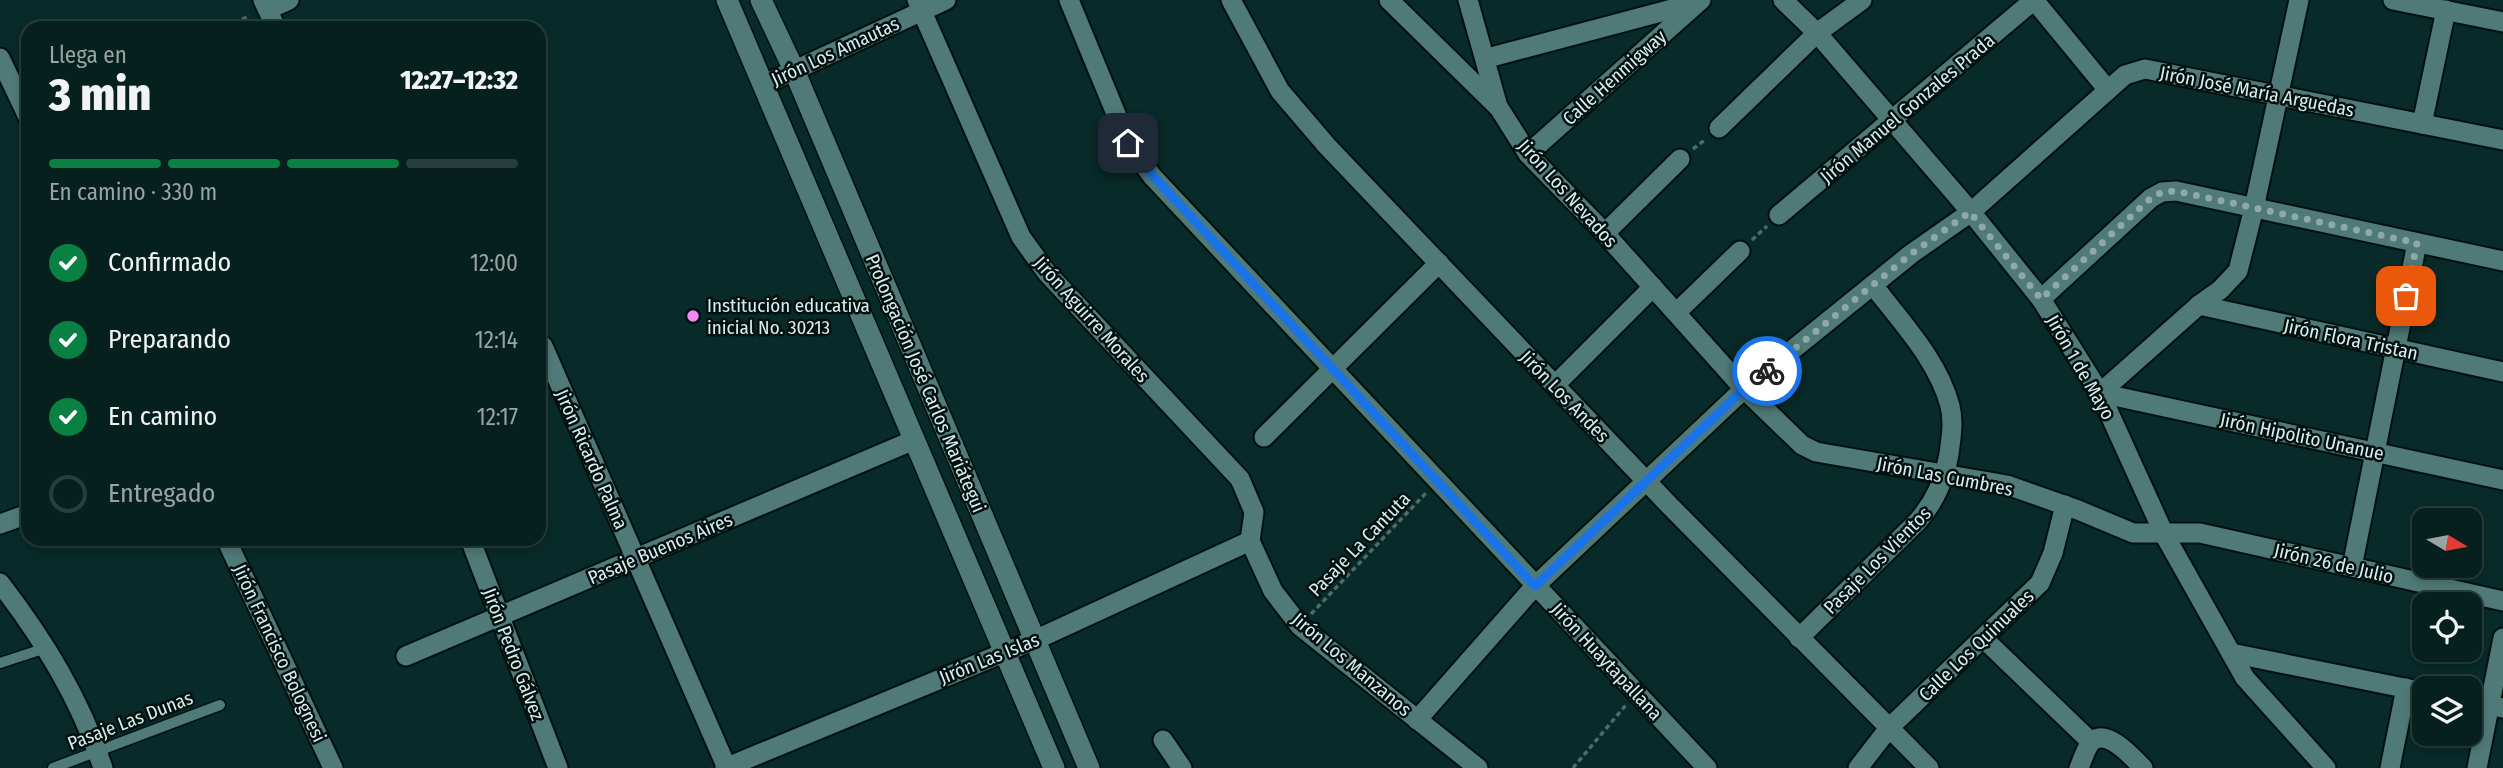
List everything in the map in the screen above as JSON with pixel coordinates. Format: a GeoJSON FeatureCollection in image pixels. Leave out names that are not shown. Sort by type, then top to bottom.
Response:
{"type":"FeatureCollection","features":[{"type":"Feature","properties":{"kind":"street"},"geometry":{"type":"LineString","coordinates":[[266,5],[289,0]]}},
{"type":"Feature","properties":{"kind":"street","name":"Prolongación José Carlos Mariátegui"},"geometry":{"type":"LineString","coordinates":[[727,0],[1054,768]]}},
{"type":"Feature","properties":{"kind":"street","name":"Prolongación José Carlos Mariátegui"},"geometry":{"type":"LineString","coordinates":[[761,0],[794,71],[1089,768]]}},
{"type":"Feature","properties":{"kind":"street","name":"Jirón Los Amautas"},"geometry":{"type":"LineString","coordinates":[[763,85],[919,5],[946,0]]}},
{"type":"Feature","properties":{"kind":"street","name":"Jirón Huaytapallana"},"geometry":{"type":"LineString","coordinates":[[1069,0],[1128,143],[1153,176],[1707,768]]}},
{"type":"Feature","properties":{"kind":"street","name":"Jirón Los Andes"},"geometry":{"type":"LineString","coordinates":[[1231,0],[1280,92],[1327,146],[1646,481],[1929,768]]}},
{"type":"Feature","properties":{"kind":"street","name":"Jirón Los Nevados"},"geometry":{"type":"LineString","coordinates":[[1389,0],[1499,108],[1528,154],[1605,233],[1744,389]]}},
{"type":"Feature","properties":{"kind":"street"},"geometry":{"type":"LineString","coordinates":[[1468,0],[1499,108]]}},
{"type":"Feature","properties":{"kind":"street","name":"Jirón 1 de Mayo"},"geometry":{"type":"LineString","coordinates":[[1783,0],[1817,33],[2041,299],[2100,393],[2164,534],[2245,678],[2326,768]]}},
{"type":"Feature","properties":{"kind":"street"},"geometry":{"type":"LineString","coordinates":[[1719,128],[1817,33],[1862,0]]}},
{"type":"Feature","properties":{"kind":"street"},"geometry":{"type":"LineString","coordinates":[[2034,0],[2108,90]]}},
{"type":"Feature","properties":{"kind":"street","name":"Jirón Manuel Gonzales Prada"},"geometry":{"type":"LineString","coordinates":[[1779,215],[2034,0]]}},
{"type":"Feature","properties":{"kind":"street"},"geometry":{"type":"LineString","coordinates":[[2100,393],[2199,305],[2220,290],[2238,271],[2299,0]]}},
{"type":"Feature","properties":{"kind":"street"},"geometry":{"type":"LineString","coordinates":[[2393,0],[2455,7],[2503,22]]}},
{"type":"Feature","properties":{"kind":"street"},"geometry":{"type":"LineString","coordinates":[[1495,56],[1698,2]]}},
{"type":"Feature","properties":{"kind":"street","name":"Calle Henmigway"},"geometry":{"type":"LineString","coordinates":[[1528,154],[1698,2]]}},
{"type":"Feature","properties":{"kind":"street","name":"Jirón Aguirre Morales"},"geometry":{"type":"LineString","coordinates":[[919,5],[1021,237],[1047,273],[1240,479],[1254,512],[1250,541]]}},
{"type":"Feature","properties":{"kind":"street"},"geometry":{"type":"LineString","coordinates":[[2422,124],[2455,7]]}},
{"type":"Feature","properties":{"kind":"street"},"geometry":{"type":"LineString","coordinates":[[0,58],[21,102]]}},
{"type":"Feature","properties":{"kind":"street","name":"Jirón José María Arguedas"},"geometry":{"type":"LineString","coordinates":[[1418,720],[1535,586],[1744,389],[1911,254],[1970,212],[2125,75],[2145,69],[2503,140]]}},
{"type":"Feature","properties":{"kind":"street"},"geometry":{"type":"LineString","coordinates":[[1605,233],[1680,159]]}},
{"type":"Feature","properties":{"kind":"street"},"geometry":{"type":"LineString","coordinates":[[2041,299],[2151,198],[2162,192],[2176,191],[2503,261]]}},
{"type":"Feature","properties":{"kind":"street"},"geometry":{"type":"LineString","coordinates":[[2352,567],[2417,243]]}},
{"type":"Feature","properties":{"kind":"street"},"geometry":{"type":"LineString","coordinates":[[1677,312],[1740,251]]}},
{"type":"Feature","properties":{"kind":"street"},"geometry":{"type":"LineString","coordinates":[[1264,437],[1439,263]]}},
{"type":"Feature","properties":{"kind":"street","name":"Pasaje Los Vientos"},"geometry":{"type":"LineString","coordinates":[[1799,638],[1918,521],[1932,505],[1945,475],[1953,429],[1950,406],[1927,355],[1873,285]]}},
{"type":"Feature","properties":{"kind":"street"},"geometry":{"type":"LineString","coordinates":[[1555,385],[1653,287]]}},
{"type":"Feature","properties":{"kind":"street","name":"Jirón Flora Tristan"},"geometry":{"type":"LineString","coordinates":[[2199,305],[2503,372]]}},
{"type":"Feature","properties":{"kind":"street","name":"Jirón Ricardo Palma"},"geometry":{"type":"LineString","coordinates":[[546,353],[726,768]]}},
{"type":"Feature","properties":{"kind":"street","name":"Jirón Las Cumbres"},"geometry":{"type":"LineString","coordinates":[[1744,389],[1802,445],[1816,452],[2007,485],[2133,533],[2164,534]]}},
{"type":"Feature","properties":{"kind":"street","name":"Jirón Hipolito Unanue"},"geometry":{"type":"LineString","coordinates":[[2100,393],[2503,480]]}},
{"type":"Feature","properties":{"kind":"street","name":"Pasaje Buenos Aires"},"geometry":{"type":"LineString","coordinates":[[406,656],[914,440]]}},
{"type":"Feature","properties":{"kind":"street","name":"Calle Los Quinuales"},"geometry":{"type":"LineString","coordinates":[[1858,768],[1889,728],[2040,583],[2053,554],[2065,505]]}},
{"type":"Feature","properties":{"kind":"street"},"geometry":{"type":"LineString","coordinates":[[0,524],[21,516]]}},
{"type":"Feature","properties":{"kind":"street","name":"Jirón 26 de Julio"},"geometry":{"type":"LineString","coordinates":[[2164,534],[2200,533],[2503,601]]}},
{"type":"Feature","properties":{"kind":"street","name":"Jirón Los Manzanos"},"geometry":{"type":"LineString","coordinates":[[1250,541],[1273,591],[1300,626],[1478,768]]}},
{"type":"Feature","properties":{"kind":"street","name":"Jirón Las Islas"},"geometry":{"type":"LineString","coordinates":[[726,768],[1035,640],[1250,541]]}},
{"type":"Feature","properties":{"kind":"street","name":"Jirón Francisco Bolognesi"},"geometry":{"type":"LineString","coordinates":[[229,546],[333,768]]}},
{"type":"Feature","properties":{"kind":"street","name":"Jirón Pedro Gálvez"},"geometry":{"type":"LineString","coordinates":[[473,546],[558,768]]}},
{"type":"Feature","properties":{"kind":"street"},"geometry":{"type":"LineString","coordinates":[[0,583],[30,621],[67,680],[100,760]]}},
{"type":"Feature","properties":{"kind":"street"},"geometry":{"type":"LineString","coordinates":[[1983,638],[2095,740],[2112,740],[2143,768]]}},
{"type":"Feature","properties":{"kind":"street"},"geometry":{"type":"LineString","coordinates":[[2477,768],[2496,706],[2503,638]]}},
{"type":"Feature","properties":{"kind":"street"},"geometry":{"type":"LineString","coordinates":[[2231,653],[2412,689]]}},
{"type":"Feature","properties":{"kind":"street"},"geometry":{"type":"LineString","coordinates":[[2390,768],[2412,699]]}},
{"type":"Feature","properties":{"kind":"street"},"geometry":{"type":"LineString","coordinates":[[1163,740],[1182,768]]}},
{"type":"Feature","properties":{"kind":"street"},"geometry":{"type":"LineString","coordinates":[[2079,768],[2095,740]]}},
{"type":"Feature","properties":{"kind":"lane"},"geometry":{"type":"LineString","coordinates":[[0,663],[47,648]]}},
{"type":"Feature","properties":{"kind":"lane","name":"Pasaje Las Dunas"},"geometry":{"type":"LineString","coordinates":[[53,768],[100,760],[220,705]]}},
{"type":"Feature","properties":{"kind":"path"},"geometry":{"type":"LineString","coordinates":[[233,21],[266,5]]}},
{"type":"Feature","properties":{"kind":"path"},"geometry":{"type":"LineString","coordinates":[[1680,159],[1719,128]]}},
{"type":"Feature","properties":{"kind":"path"},"geometry":{"type":"LineString","coordinates":[[1740,251],[1779,215]]}},
{"type":"Feature","properties":{"kind":"path","name":"Pasaje La Cantuta"},"geometry":{"type":"LineString","coordinates":[[1300,626],[1437,481]]}},
{"type":"Feature","properties":{"kind":"path"},"geometry":{"type":"LineString","coordinates":[[1573,768],[1636,692]]}},
{"type":"Feature","properties":{"kind":"way so far"},"geometry":{"type":"LineString","coordinates":[[1767,371],[1911,254],[1970,212],[2041,299],[2151,198],[2162,192],[2176,191],[2417,243],[2406,296]]}},
{"type":"Feature","properties":{"kind":"place","name":"Institución educativa inicial No. 30213"},"geometry":{"type":"Point","coordinates":[693,316]}},
{"type":"Feature","properties":{"kind":"route"},"geometry":{"type":"LineString","coordinates":[[1128,143],[1153,176],[1535,586],[1744,389],[1767,371]]}}]}
